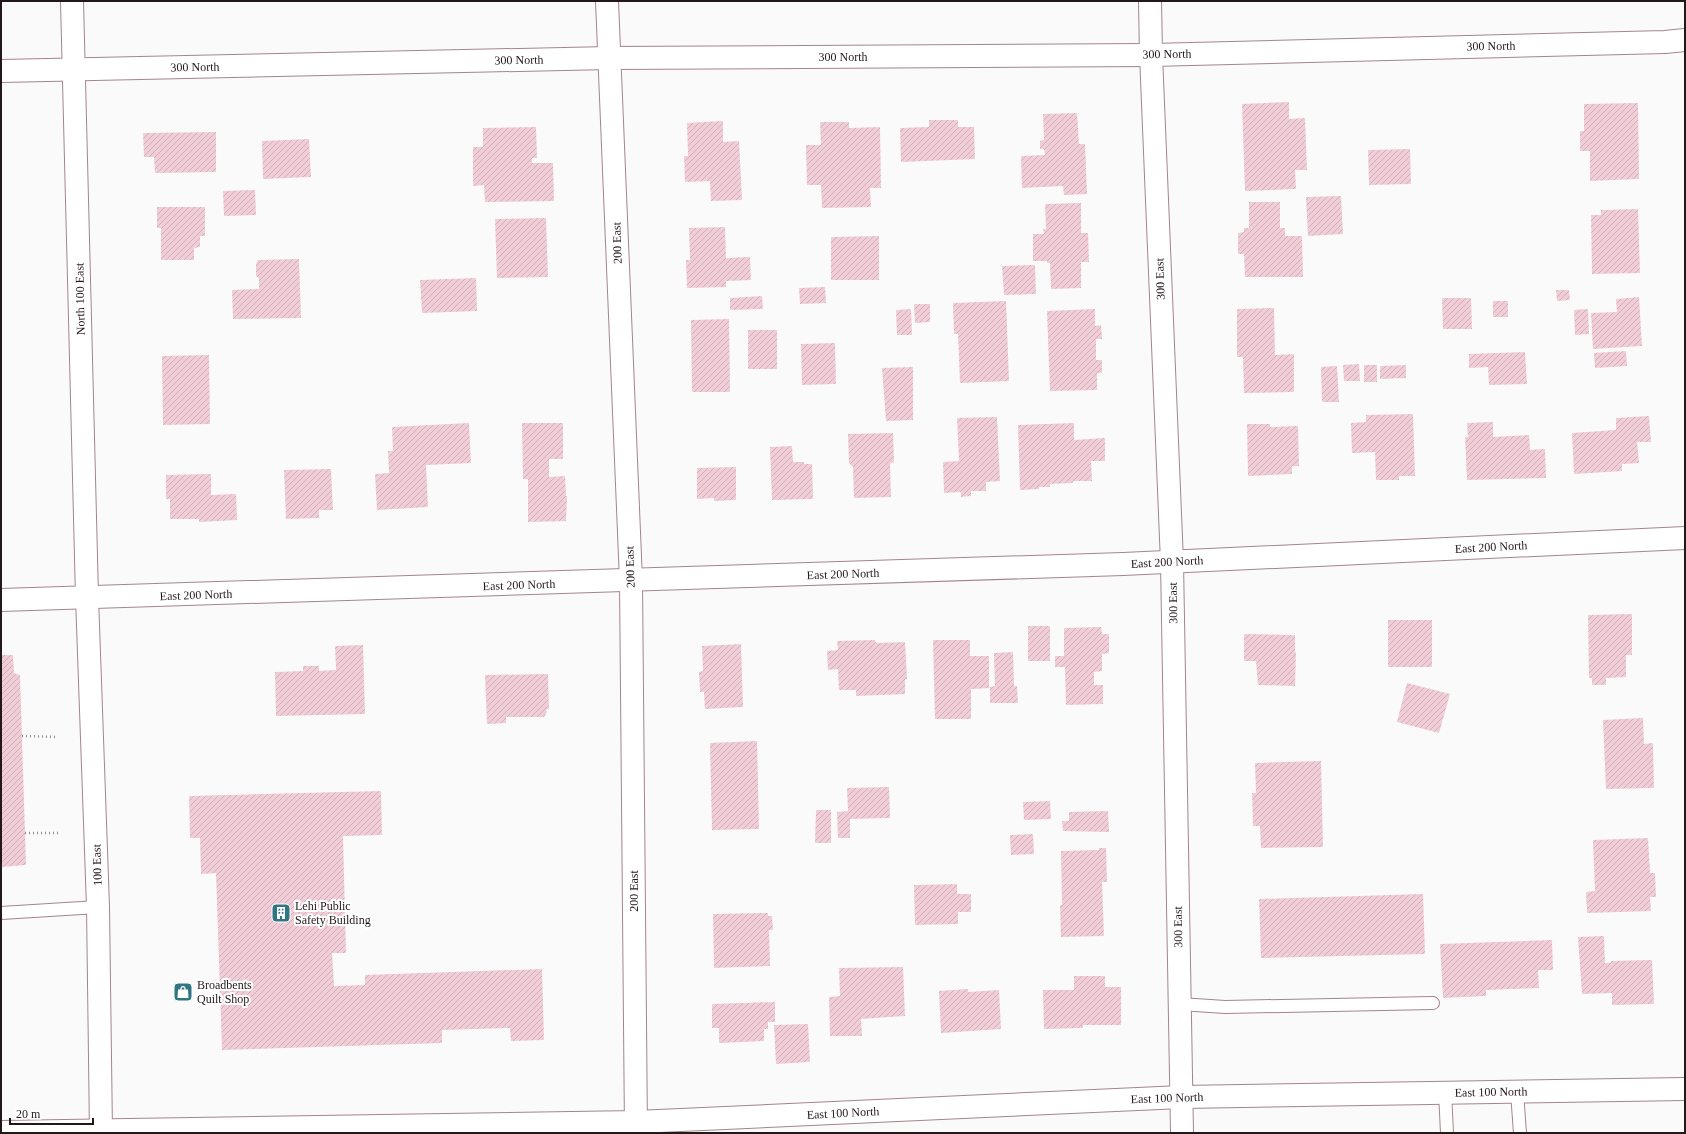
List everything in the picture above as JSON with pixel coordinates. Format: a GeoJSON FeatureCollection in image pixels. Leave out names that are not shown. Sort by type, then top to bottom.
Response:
{"type":"FeatureCollection","features":[{"type":"Feature","properties":{"kind":"street","name":"North 100 East"},"geometry":{"type":"LineString","coordinates":[[72,1],[87,598]]}},
{"type":"Feature","properties":{"kind":"street","name":"200 East"},"geometry":{"type":"LineString","coordinates":[[608,1],[609,58],[631,581],[636,1127]]}},
{"type":"Feature","properties":{"kind":"street","name":"300 East"},"geometry":{"type":"LineString","coordinates":[[1150,1],[1172,562],[1182,1133]]}},
{"type":"Feature","properties":{"kind":"street","name":"300 North"},"geometry":{"type":"LineString","coordinates":[[1,71],[609,58],[1151,55],[1665,42],[1685,40]]}},
{"type":"Feature","properties":{"kind":"street","name":"East 200 North"},"geometry":{"type":"LineString","coordinates":[[1,600],[631,581],[1172,562],[1685,538]]}},
{"type":"Feature","properties":{"kind":"street","name":"100 East"},"geometry":{"type":"LineString","coordinates":[[87,598],[98,907],[101,1132]]}},
{"type":"Feature","properties":{"kind":"street","name":"East 100 North"},"geometry":{"type":"LineString","coordinates":[[1,1132],[636,1127],[1182,1097],[1685,1089]]}},
{"type":"Feature","properties":{"kind":"lane"},"geometry":{"type":"LineString","coordinates":[[1,913],[98,907]]}},
{"type":"Feature","properties":{"kind":"lane"},"geometry":{"type":"LineString","coordinates":[[1180,1004],[1225,1007],[1433,1003]]}},
{"type":"Feature","properties":{"kind":"lane"},"geometry":{"type":"LineString","coordinates":[[1445,1092],[1447,1133]]}},
{"type":"Feature","properties":{"kind":"lane"},"geometry":{"type":"LineString","coordinates":[[1517,1092],[1520,1133]]}},
{"type":"Feature","properties":{"kind":"path"},"geometry":{"type":"LineString","coordinates":[[22,736],[57,737]]}},
{"type":"Feature","properties":{"kind":"path"},"geometry":{"type":"LineString","coordinates":[[25,833],[61,833]]}},
{"type":"Feature","properties":{"kind":"building"},"geometry":{"type":"Polygon","coordinates":[[[1289,102],[1289,119],[1305,118],[1307,170],[1295,170],[1296,189],[1245,191],[1242,104],[1289,102]]]}},
{"type":"Feature","properties":{"kind":"building"},"geometry":{"type":"Polygon","coordinates":[[[1638,103],[1639,179],[1590,181],[1590,151],[1580,151],[1580,131],[1584,131],[1584,104],[1638,103]]]}},
{"type":"Feature","properties":{"kind":"building"},"geometry":{"type":"Polygon","coordinates":[[[1077,113],[1079,144],[1085,144],[1087,194],[1064,195],[1063,186],[1022,188],[1021,156],[1045,155],[1044,149],[1040,149],[1040,141],[1044,140],[1043,114],[1077,113]]]}},
{"type":"Feature","properties":{"kind":"building"},"geometry":{"type":"Polygon","coordinates":[[[929,120],[958,120],[958,127],[974,127],[975,159],[901,162],[900,128],[929,127],[929,120]]]}},
{"type":"Feature","properties":{"kind":"building"},"geometry":{"type":"Polygon","coordinates":[[[723,121],[723,142],[739,141],[742,200],[711,201],[710,181],[685,182],[684,156],[688,156],[687,123],[723,121]]]}},
{"type":"Feature","properties":{"kind":"building"},"geometry":{"type":"Polygon","coordinates":[[[820,122],[849,122],[849,128],[880,127],[881,188],[870,188],[871,207],[822,208],[821,185],[807,185],[806,145],[821,145],[820,122]]]}},
{"type":"Feature","properties":{"kind":"building"},"geometry":{"type":"Polygon","coordinates":[[[536,127],[537,158],[532,158],[532,163],[553,163],[554,201],[485,202],[484,185],[473,186],[473,147],[483,147],[483,128],[536,127]]]}},
{"type":"Feature","properties":{"kind":"building"},"geometry":{"type":"Polygon","coordinates":[[[216,132],[216,172],[155,173],[154,157],[144,157],[143,133],[216,132]]]}},
{"type":"Feature","properties":{"kind":"building"},"geometry":{"type":"Polygon","coordinates":[[[309,139],[311,177],[263,179],[262,141],[309,139]]]}},
{"type":"Feature","properties":{"kind":"building"},"geometry":{"type":"Polygon","coordinates":[[[1410,149],[1411,184],[1369,185],[1368,150],[1410,149]]]}},
{"type":"Feature","properties":{"kind":"building"},"geometry":{"type":"Polygon","coordinates":[[[255,190],[256,215],[224,216],[223,191],[255,190]]]}},
{"type":"Feature","properties":{"kind":"building"},"geometry":{"type":"Polygon","coordinates":[[[1341,196],[1343,234],[1308,236],[1306,197],[1341,196]]]}},
{"type":"Feature","properties":{"kind":"building"},"geometry":{"type":"Polygon","coordinates":[[[1249,202],[1280,202],[1280,228],[1285,228],[1285,236],[1302,236],[1303,277],[1245,277],[1244,254],[1238,254],[1238,233],[1244,232],[1244,228],[1249,228],[1249,202]]]}},
{"type":"Feature","properties":{"kind":"building"},"geometry":{"type":"Polygon","coordinates":[[[1081,203],[1081,233],[1088,233],[1089,262],[1081,262],[1081,288],[1051,289],[1050,263],[1047,263],[1047,261],[1033,261],[1033,234],[1044,234],[1043,229],[1046,229],[1045,204],[1081,203]]]}},
{"type":"Feature","properties":{"kind":"building"},"geometry":{"type":"Polygon","coordinates":[[[157,207],[205,207],[205,236],[200,236],[200,247],[194,248],[194,260],[161,260],[161,228],[157,228],[157,207]]]}},
{"type":"Feature","properties":{"kind":"building"},"geometry":{"type":"Polygon","coordinates":[[[1638,209],[1640,273],[1592,274],[1591,215],[1601,215],[1601,210],[1638,209]]]}},
{"type":"Feature","properties":{"kind":"building"},"geometry":{"type":"Polygon","coordinates":[[[546,218],[548,277],[497,278],[495,219],[546,218]]]}},
{"type":"Feature","properties":{"kind":"building"},"geometry":{"type":"Polygon","coordinates":[[[725,227],[726,258],[750,257],[751,280],[726,281],[726,287],[687,288],[686,260],[690,260],[689,228],[725,227]]]}},
{"type":"Feature","properties":{"kind":"building"},"geometry":{"type":"Polygon","coordinates":[[[879,236],[879,280],[831,280],[831,237],[879,236]]]}},
{"type":"Feature","properties":{"kind":"building"},"geometry":{"type":"Polygon","coordinates":[[[299,259],[301,318],[233,319],[232,290],[259,289],[259,278],[256,276],[256,264],[258,260],[299,259]]]}},
{"type":"Feature","properties":{"kind":"building"},"geometry":{"type":"Polygon","coordinates":[[[1035,265],[1036,294],[1004,295],[1002,266],[1035,265]]]}},
{"type":"Feature","properties":{"kind":"building"},"geometry":{"type":"Polygon","coordinates":[[[476,278],[477,311],[422,313],[420,280],[476,278]]]}},
{"type":"Feature","properties":{"kind":"building"},"geometry":{"type":"Polygon","coordinates":[[[825,287],[826,303],[800,304],[799,288],[825,287]]]}},
{"type":"Feature","properties":{"kind":"building"},"geometry":{"type":"Polygon","coordinates":[[[1556,290],[1569,290],[1570,300],[1557,301],[1556,290]]]}},
{"type":"Feature","properties":{"kind":"building"},"geometry":{"type":"Polygon","coordinates":[[[762,296],[763,309],[730,310],[730,298],[762,296]]]}},
{"type":"Feature","properties":{"kind":"building"},"geometry":{"type":"Polygon","coordinates":[[[1639,297],[1642,346],[1593,349],[1591,313],[1617,312],[1616,299],[1639,297]]]}},
{"type":"Feature","properties":{"kind":"building"},"geometry":{"type":"Polygon","coordinates":[[[1442,298],[1471,298],[1472,329],[1443,329],[1442,298]]]}},
{"type":"Feature","properties":{"kind":"building"},"geometry":{"type":"Polygon","coordinates":[[[1006,301],[1009,381],[960,383],[958,334],[954,334],[953,303],[1006,301]]]}},
{"type":"Feature","properties":{"kind":"building"},"geometry":{"type":"Polygon","coordinates":[[[1493,301],[1508,301],[1508,317],[1493,317],[1493,301]]]}},
{"type":"Feature","properties":{"kind":"building"},"geometry":{"type":"Polygon","coordinates":[[[914,304],[930,304],[930,322],[915,323],[914,304]]]}},
{"type":"Feature","properties":{"kind":"building"},"geometry":{"type":"Polygon","coordinates":[[[1274,308],[1275,355],[1294,354],[1294,392],[1244,393],[1243,357],[1237,357],[1237,309],[1274,308]]]}},
{"type":"Feature","properties":{"kind":"building"},"geometry":{"type":"Polygon","coordinates":[[[911,309],[912,335],[897,335],[896,310],[911,309]]]}},
{"type":"Feature","properties":{"kind":"building"},"geometry":{"type":"Polygon","coordinates":[[[1095,309],[1095,326],[1101,325],[1102,339],[1096,339],[1096,360],[1102,360],[1102,373],[1097,373],[1097,390],[1050,391],[1047,311],[1095,309]]]}},
{"type":"Feature","properties":{"kind":"building"},"geometry":{"type":"Polygon","coordinates":[[[1588,309],[1589,334],[1575,335],[1574,310],[1588,309]]]}},
{"type":"Feature","properties":{"kind":"building"},"geometry":{"type":"Polygon","coordinates":[[[729,319],[730,392],[692,392],[691,320],[729,319]]]}},
{"type":"Feature","properties":{"kind":"building"},"geometry":{"type":"Polygon","coordinates":[[[748,330],[777,330],[777,369],[748,369],[748,330]]]}},
{"type":"Feature","properties":{"kind":"building"},"geometry":{"type":"Polygon","coordinates":[[[835,343],[836,384],[802,385],[801,344],[835,343]]]}},
{"type":"Feature","properties":{"kind":"building"},"geometry":{"type":"Polygon","coordinates":[[[1626,351],[1627,366],[1595,368],[1594,353],[1626,351]]]}},
{"type":"Feature","properties":{"kind":"building"},"geometry":{"type":"Polygon","coordinates":[[[1525,352],[1527,384],[1489,385],[1488,367],[1469,368],[1469,354],[1525,352]]]}},
{"type":"Feature","properties":{"kind":"building"},"geometry":{"type":"Polygon","coordinates":[[[209,355],[210,424],[163,425],[162,356],[209,355]]]}},
{"type":"Feature","properties":{"kind":"building"},"geometry":{"type":"Polygon","coordinates":[[[1359,364],[1360,381],[1344,381],[1343,365],[1359,364]]]}},
{"type":"Feature","properties":{"kind":"building"},"geometry":{"type":"Polygon","coordinates":[[[1364,365],[1377,365],[1377,382],[1364,382],[1364,365]]]}},
{"type":"Feature","properties":{"kind":"building"},"geometry":{"type":"Polygon","coordinates":[[[1406,365],[1406,378],[1380,379],[1380,366],[1406,365]]]}},
{"type":"Feature","properties":{"kind":"building"},"geometry":{"type":"Polygon","coordinates":[[[1337,366],[1339,402],[1322,402],[1321,367],[1337,366]]]}},
{"type":"Feature","properties":{"kind":"building"},"geometry":{"type":"Polygon","coordinates":[[[913,367],[913,420],[886,421],[882,368],[913,367]]]}},
{"type":"Feature","properties":{"kind":"building"},"geometry":{"type":"Polygon","coordinates":[[[1413,414],[1415,476],[1399,476],[1399,480],[1376,480],[1375,452],[1352,453],[1351,423],[1366,422],[1366,415],[1413,414]]]}},
{"type":"Feature","properties":{"kind":"building"},"geometry":{"type":"Polygon","coordinates":[[[1649,416],[1651,442],[1637,442],[1639,463],[1622,464],[1622,471],[1574,474],[1572,433],[1616,430],[1616,418],[1649,416]]]}},
{"type":"Feature","properties":{"kind":"building"},"geometry":{"type":"Polygon","coordinates":[[[997,417],[1000,481],[986,482],[986,491],[971,491],[971,496],[961,497],[961,492],[944,493],[943,462],[959,461],[957,418],[997,417]]]}},
{"type":"Feature","properties":{"kind":"building"},"geometry":{"type":"Polygon","coordinates":[[[1493,422],[1493,437],[1529,435],[1530,450],[1545,449],[1546,478],[1467,480],[1465,437],[1468,437],[1467,423],[1493,422]]]}},
{"type":"Feature","properties":{"kind":"building"},"geometry":{"type":"Polygon","coordinates":[[[469,423],[471,463],[426,465],[428,507],[377,510],[375,474],[389,473],[388,451],[393,451],[392,427],[469,423]]]}},
{"type":"Feature","properties":{"kind":"building"},"geometry":{"type":"Polygon","coordinates":[[[522,423],[563,423],[563,459],[549,459],[549,477],[565,476],[567,496],[566,521],[528,522],[528,479],[523,479],[522,423]]]}},
{"type":"Feature","properties":{"kind":"building"},"geometry":{"type":"Polygon","coordinates":[[[1074,423],[1074,440],[1105,438],[1105,461],[1091,461],[1092,481],[1073,481],[1073,483],[1050,484],[1050,487],[1039,487],[1039,489],[1020,490],[1018,425],[1074,423]]]}},
{"type":"Feature","properties":{"kind":"building"},"geometry":{"type":"Polygon","coordinates":[[[1247,424],[1270,424],[1270,427],[1298,426],[1299,466],[1292,466],[1292,474],[1248,476],[1247,424]]]}},
{"type":"Feature","properties":{"kind":"building"},"geometry":{"type":"Polygon","coordinates":[[[893,433],[894,462],[890,464],[891,497],[854,498],[853,467],[849,463],[848,434],[893,433]]]}},
{"type":"Feature","properties":{"kind":"building"},"geometry":{"type":"Polygon","coordinates":[[[792,446],[793,462],[812,464],[813,499],[772,500],[770,447],[792,446]]]}},
{"type":"Feature","properties":{"kind":"building"},"geometry":{"type":"Polygon","coordinates":[[[736,467],[736,500],[714,501],[714,498],[697,499],[697,468],[736,467]]]}},
{"type":"Feature","properties":{"kind":"building"},"geometry":{"type":"Polygon","coordinates":[[[331,469],[333,510],[319,510],[319,518],[286,519],[284,470],[331,469]]]}},
{"type":"Feature","properties":{"kind":"building"},"geometry":{"type":"Polygon","coordinates":[[[211,474],[211,495],[236,494],[237,520],[199,522],[199,519],[170,519],[170,499],[166,499],[166,475],[211,474]]]}},
{"type":"Feature","properties":{"kind":"building"},"geometry":{"type":"Polygon","coordinates":[[[1632,614],[1632,655],[1626,655],[1626,677],[1606,678],[1606,685],[1592,685],[1592,678],[1589,678],[1588,615],[1632,614]]]}},
{"type":"Feature","properties":{"kind":"building"},"geometry":{"type":"Polygon","coordinates":[[[1388,620],[1432,620],[1432,667],[1388,667],[1388,620]]]}},
{"type":"Feature","properties":{"kind":"building"},"geometry":{"type":"Polygon","coordinates":[[[1028,626],[1050,626],[1050,661],[1028,661],[1028,626]]]}},
{"type":"Feature","properties":{"kind":"building"},"geometry":{"type":"Polygon","coordinates":[[[1101,627],[1102,634],[1109,634],[1109,653],[1102,654],[1102,671],[1094,672],[1094,685],[1103,685],[1103,704],[1066,705],[1065,667],[1055,667],[1055,656],[1064,656],[1064,628],[1101,627]]]}},
{"type":"Feature","properties":{"kind":"building"},"geometry":{"type":"Polygon","coordinates":[[[1244,634],[1295,635],[1295,686],[1258,685],[1256,661],[1244,661],[1244,634]]]}},
{"type":"Feature","properties":{"kind":"building"},"geometry":{"type":"Polygon","coordinates":[[[875,640],[876,643],[905,642],[907,679],[905,679],[905,694],[856,696],[856,690],[839,690],[838,669],[828,670],[827,651],[838,650],[837,641],[875,640]]]}},
{"type":"Feature","properties":{"kind":"building"},"geometry":{"type":"Polygon","coordinates":[[[933,640],[970,640],[970,656],[989,656],[989,687],[995,686],[994,653],[1013,652],[1014,686],[1017,686],[1018,703],[990,703],[990,688],[971,689],[971,719],[935,719],[933,640]]]}},
{"type":"Feature","properties":{"kind":"building"},"geometry":{"type":"Polygon","coordinates":[[[741,644],[743,707],[705,709],[704,692],[700,692],[699,672],[703,671],[702,646],[741,644]]]}},
{"type":"Feature","properties":{"kind":"building"},"geometry":{"type":"Polygon","coordinates":[[[363,645],[365,714],[276,716],[275,672],[303,671],[303,666],[319,666],[319,671],[336,670],[335,646],[363,645]]]}},
{"type":"Feature","properties":{"kind":"building"},"geometry":{"type":"Polygon","coordinates":[[[1,655],[13,655],[14,673],[20,675],[26,865],[1,867],[1,655]]]}},
{"type":"Feature","properties":{"kind":"building"},"geometry":{"type":"Polygon","coordinates":[[[548,674],[549,709],[546,709],[547,712],[544,717],[506,717],[506,723],[487,724],[485,675],[548,674]]]}},
{"type":"Feature","properties":{"kind":"building"},"geometry":{"type":"Polygon","coordinates":[[[1407,683],[1450,694],[1439,733],[1397,722],[1407,683]]]}},
{"type":"Feature","properties":{"kind":"building"},"geometry":{"type":"Polygon","coordinates":[[[1643,718],[1644,744],[1653,743],[1654,788],[1606,789],[1603,720],[1643,718]]]}},
{"type":"Feature","properties":{"kind":"building"},"geometry":{"type":"Polygon","coordinates":[[[757,741],[759,829],[712,830],[710,743],[757,741]]]}},
{"type":"Feature","properties":{"kind":"building"},"geometry":{"type":"Polygon","coordinates":[[[1321,761],[1323,847],[1261,848],[1260,826],[1253,826],[1252,793],[1256,793],[1255,763],[1321,761]]]}},
{"type":"Feature","properties":{"kind":"building"},"geometry":{"type":"Polygon","coordinates":[[[889,787],[890,818],[850,819],[850,838],[838,838],[837,812],[848,811],[847,788],[889,787]]]}},
{"type":"Feature","properties":{"kind":"building","name":"Lehi Public Safety Building"},"geometry":{"type":"Polygon","coordinates":[[[381,791],[382,835],[343,836],[346,953],[332,953],[334,986],[365,985],[365,975],[542,969],[544,1040],[511,1041],[510,1028],[442,1030],[442,1043],[222,1050],[216,873],[201,874],[200,838],[190,838],[189,796],[381,791]]]}},
{"type":"Feature","properties":{"kind":"building"},"geometry":{"type":"Polygon","coordinates":[[[1050,801],[1051,819],[1024,820],[1023,802],[1050,801]]]}},
{"type":"Feature","properties":{"kind":"building"},"geometry":{"type":"Polygon","coordinates":[[[816,810],[831,810],[831,843],[815,843],[816,810]]]}},
{"type":"Feature","properties":{"kind":"building"},"geometry":{"type":"Polygon","coordinates":[[[1108,811],[1109,832],[1063,831],[1062,821],[1069,821],[1069,812],[1108,811]]]}},
{"type":"Feature","properties":{"kind":"building"},"geometry":{"type":"Polygon","coordinates":[[[1033,834],[1034,854],[1011,855],[1010,835],[1033,834]]]}},
{"type":"Feature","properties":{"kind":"building"},"geometry":{"type":"Polygon","coordinates":[[[1648,838],[1650,873],[1655,873],[1656,897],[1650,897],[1651,911],[1587,913],[1586,892],[1595,891],[1593,840],[1648,838]]]}},
{"type":"Feature","properties":{"kind":"building"},"geometry":{"type":"Polygon","coordinates":[[[1099,848],[1106,848],[1107,882],[1102,882],[1104,936],[1061,937],[1061,851],[1099,850],[1099,848]]]}},
{"type":"Feature","properties":{"kind":"building"},"geometry":{"type":"Polygon","coordinates":[[[957,884],[957,894],[971,894],[971,912],[958,912],[958,924],[915,925],[914,885],[957,884]]]}},
{"type":"Feature","properties":{"kind":"building"},"geometry":{"type":"Polygon","coordinates":[[[1423,894],[1425,954],[1261,958],[1259,899],[1423,894]]]}},
{"type":"Feature","properties":{"kind":"building"},"geometry":{"type":"Polygon","coordinates":[[[768,913],[768,916],[772,916],[773,930],[769,930],[770,966],[714,968],[713,914],[768,913]]]}},
{"type":"Feature","properties":{"kind":"building"},"geometry":{"type":"Polygon","coordinates":[[[1604,936],[1605,963],[1611,963],[1611,961],[1652,960],[1654,1004],[1612,1005],[1612,993],[1582,994],[1578,937],[1604,936]]]}},
{"type":"Feature","properties":{"kind":"building"},"geometry":{"type":"Polygon","coordinates":[[[1552,940],[1553,970],[1538,970],[1539,988],[1486,990],[1486,996],[1443,998],[1440,944],[1552,940]]]}},
{"type":"Feature","properties":{"kind":"building"},"geometry":{"type":"Polygon","coordinates":[[[903,967],[905,1016],[861,1019],[862,1036],[830,1036],[829,997],[840,996],[839,968],[903,967]]]}},
{"type":"Feature","properties":{"kind":"building"},"geometry":{"type":"Polygon","coordinates":[[[1074,976],[1105,976],[1105,987],[1121,987],[1121,1025],[1083,1025],[1083,1028],[1044,1029],[1043,990],[1074,990],[1074,976]]]}},
{"type":"Feature","properties":{"kind":"building"},"geometry":{"type":"Polygon","coordinates":[[[968,989],[968,992],[999,990],[1001,1029],[941,1033],[939,991],[968,989]]]}},
{"type":"Feature","properties":{"kind":"building"},"geometry":{"type":"Polygon","coordinates":[[[775,1002],[775,1022],[768,1022],[768,1029],[764,1029],[764,1041],[719,1043],[719,1028],[712,1028],[712,1004],[775,1002]]]}},
{"type":"Feature","properties":{"kind":"building"},"geometry":{"type":"Polygon","coordinates":[[[808,1024],[810,1062],[776,1064],[774,1025],[808,1024]]]}},
{"type":"Feature","properties":{"kind":"place","name":"Lehi Public Safety Building"},"geometry":{"type":"Point","coordinates":[281,913]}},
{"type":"Feature","properties":{"kind":"place","name":"Broadbents Quilt Shop"},"geometry":{"type":"Point","coordinates":[183,992]}}]}
